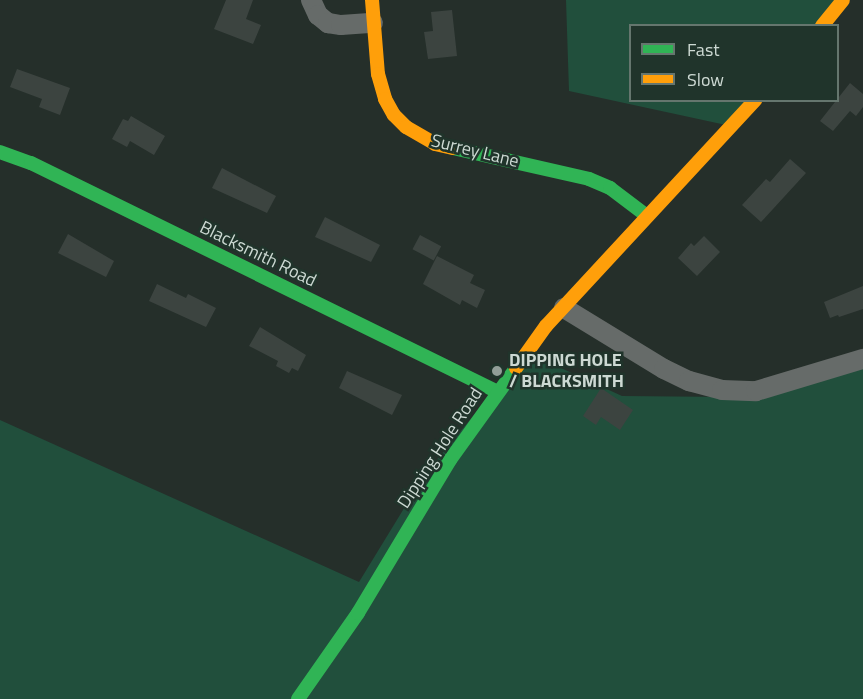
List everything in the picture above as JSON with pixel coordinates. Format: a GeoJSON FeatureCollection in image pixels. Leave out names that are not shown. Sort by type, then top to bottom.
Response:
{"type":"FeatureCollection","features":[{"type":"Feature","properties":{"kind":"street"},"geometry":{"type":"LineString","coordinates":[[311,0],[318,15],[328,22],[341,25],[373,23]]}},
{"type":"Feature","properties":{"kind":"street","name":"Surrey Lane"},"geometry":{"type":"LineString","coordinates":[[372,0],[378,74],[385,99],[394,115],[406,127],[435,144],[589,179],[610,188],[647,216]]}},
{"type":"Feature","properties":{"kind":"street"},"geometry":{"type":"LineString","coordinates":[[824,24],[843,0]]}},
{"type":"Feature","properties":{"kind":"street","name":"Dipping Hole Road"},"geometry":{"type":"LineString","coordinates":[[298,699],[364,603],[450,459],[546,327],[753,102]]}},
{"type":"Feature","properties":{"kind":"street","name":"Blacksmith Road"},"geometry":{"type":"LineString","coordinates":[[0,152],[31,163],[498,392]]}},
{"type":"Feature","properties":{"kind":"street"},"geometry":{"type":"LineString","coordinates":[[564,308],[664,369],[689,381],[722,390],[756,392],[863,359]]}},
{"type":"Feature","properties":{"kind":"green space"},"geometry":{"type":"Polygon","coordinates":[[[566,0],[846,0],[823,24],[629,24],[629,102],[749,102],[726,125],[569,91],[566,0]]]}},
{"type":"Feature","properties":{"kind":"green space"},"geometry":{"type":"Polygon","coordinates":[[[526,352],[622,396],[728,397],[863,361],[863,699],[0,699],[0,420],[359,582],[425,474],[526,352]]]}},
{"type":"Feature","properties":{"kind":"building"},"geometry":{"type":"Polygon","coordinates":[[[226,0],[253,0],[246,19],[261,25],[253,44],[214,29],[226,0]]]}},
{"type":"Feature","properties":{"kind":"building"},"geometry":{"type":"Polygon","coordinates":[[[452,10],[457,56],[428,59],[424,32],[433,31],[431,12],[452,10]]]}},
{"type":"Feature","properties":{"kind":"building"},"geometry":{"type":"Polygon","coordinates":[[[17,69],[70,88],[60,115],[39,107],[42,99],[10,87],[17,69]]]}},
{"type":"Feature","properties":{"kind":"building"},"geometry":{"type":"Polygon","coordinates":[[[850,83],[863,94],[863,107],[856,116],[850,111],[833,131],[820,121],[835,102],[839,102],[839,97],[850,83]]]}},
{"type":"Feature","properties":{"kind":"building"},"geometry":{"type":"Polygon","coordinates":[[[131,116],[165,136],[154,155],[130,141],[127,147],[112,139],[123,119],[128,121],[131,116]]]}},
{"type":"Feature","properties":{"kind":"building"},"geometry":{"type":"Polygon","coordinates":[[[790,159],[806,173],[761,222],[742,205],[766,179],[770,182],[790,159]]]}},
{"type":"Feature","properties":{"kind":"building"},"geometry":{"type":"Polygon","coordinates":[[[222,168],[276,196],[267,213],[212,188],[222,168]]]}},
{"type":"Feature","properties":{"kind":"building"},"geometry":{"type":"Polygon","coordinates":[[[325,217],[380,245],[371,262],[315,237],[325,217]]]}},
{"type":"Feature","properties":{"kind":"building"},"geometry":{"type":"Polygon","coordinates":[[[68,234],[114,261],[106,277],[58,253],[68,234]]]}},
{"type":"Feature","properties":{"kind":"building"},"geometry":{"type":"Polygon","coordinates":[[[420,235],[441,246],[434,260],[412,249],[420,235]]]}},
{"type":"Feature","properties":{"kind":"building"},"geometry":{"type":"Polygon","coordinates":[[[704,236],[720,252],[697,276],[678,258],[691,243],[694,246],[704,236]]]}},
{"type":"Feature","properties":{"kind":"building"},"geometry":{"type":"Polygon","coordinates":[[[437,256],[474,275],[470,283],[485,290],[477,308],[462,300],[460,305],[423,284],[437,256]]]}},
{"type":"Feature","properties":{"kind":"building"},"geometry":{"type":"Polygon","coordinates":[[[157,284],[186,298],[188,294],[216,308],[206,327],[149,301],[157,284]]]}},
{"type":"Feature","properties":{"kind":"building"},"geometry":{"type":"Polygon","coordinates":[[[863,286],[863,309],[830,318],[824,302],[863,286]]]}},
{"type":"Feature","properties":{"kind":"building"},"geometry":{"type":"Polygon","coordinates":[[[260,327],[306,355],[298,371],[292,368],[289,373],[276,366],[278,361],[249,346],[260,327]]]}},
{"type":"Feature","properties":{"kind":"building"},"geometry":{"type":"Polygon","coordinates":[[[347,371],[402,395],[392,415],[339,388],[347,371]]]}},
{"type":"Feature","properties":{"kind":"building"},"geometry":{"type":"Polygon","coordinates":[[[601,388],[633,410],[620,430],[601,417],[596,425],[583,416],[601,388]]]}},
{"type":"Feature","properties":{"kind":"traffic: fast"},"geometry":{"type":"LineString","coordinates":[[453,148],[589,179],[610,188],[647,216]]}},
{"type":"Feature","properties":{"kind":"traffic: fast"},"geometry":{"type":"LineString","coordinates":[[0,152],[31,163],[498,392]]}},
{"type":"Feature","properties":{"kind":"traffic: fast"},"geometry":{"type":"LineString","coordinates":[[298,699],[358,613],[450,460],[516,368]]}},
{"type":"Feature","properties":{"kind":"traffic: slow"},"geometry":{"type":"LineString","coordinates":[[372,0],[378,74],[385,99],[394,115],[406,127],[435,144],[453,148]]}},
{"type":"Feature","properties":{"kind":"traffic: slow"},"geometry":{"type":"LineString","coordinates":[[824,24],[843,0]]}},
{"type":"Feature","properties":{"kind":"traffic: slow"},"geometry":{"type":"LineString","coordinates":[[516,368],[546,326],[753,102]]}},
{"type":"Feature","properties":{"kind":"place","name":"DIPPING HOLE / BLACKSMITH"},"geometry":{"type":"Point","coordinates":[497,371]}}]}
